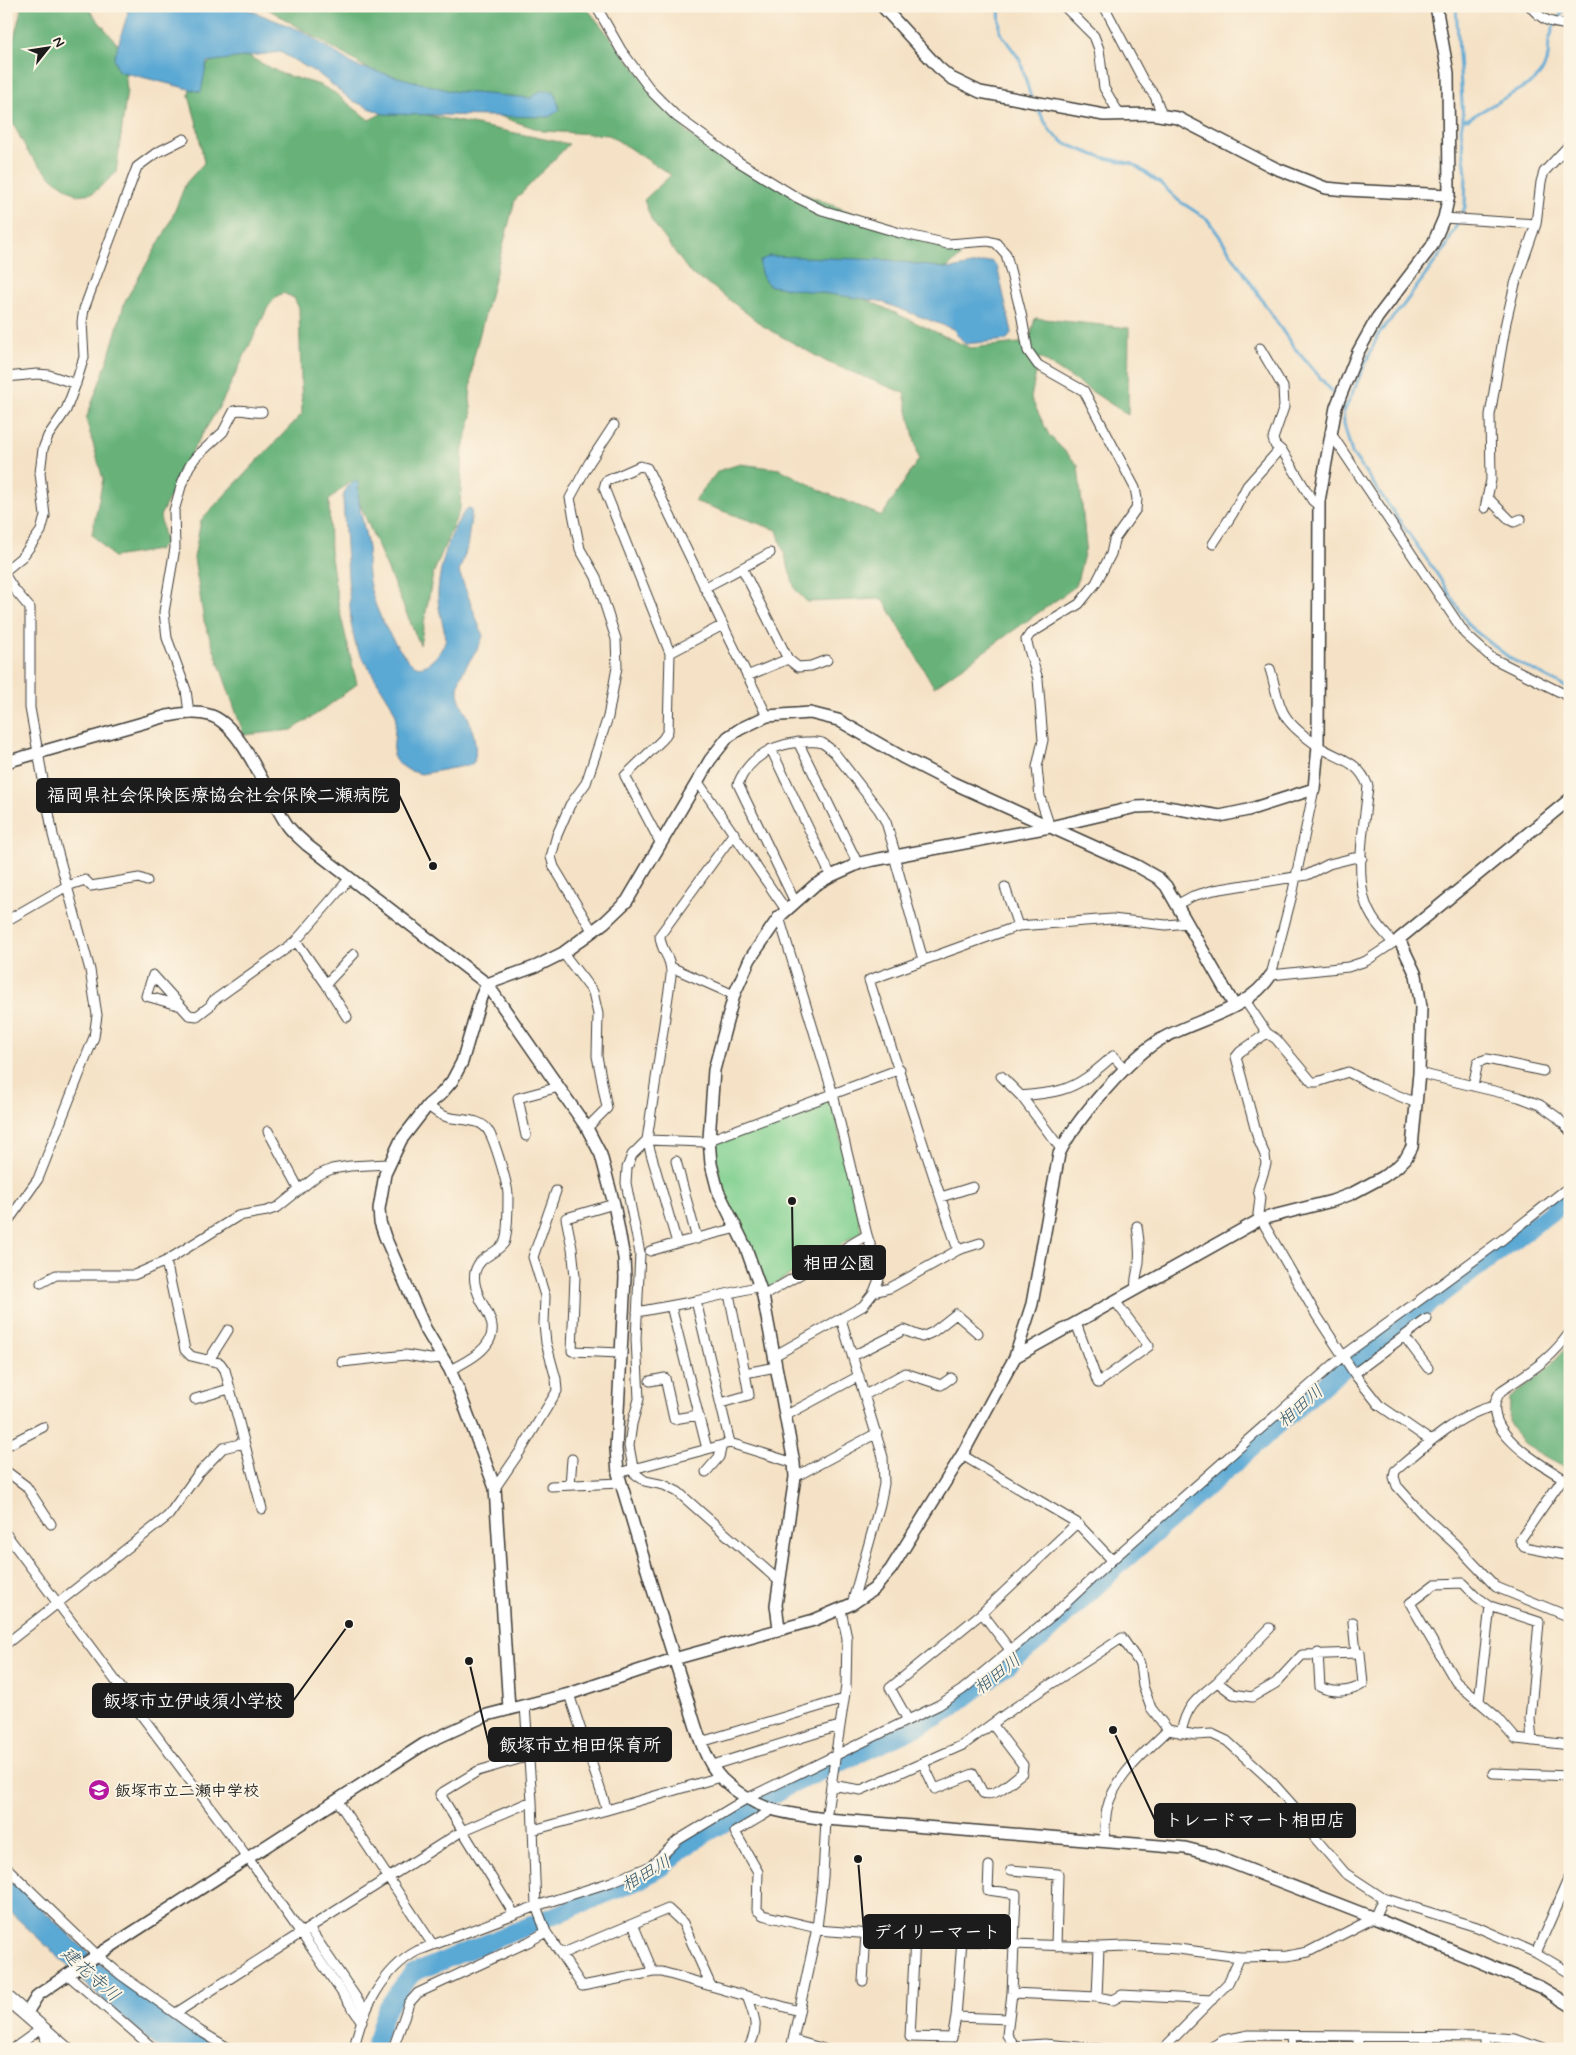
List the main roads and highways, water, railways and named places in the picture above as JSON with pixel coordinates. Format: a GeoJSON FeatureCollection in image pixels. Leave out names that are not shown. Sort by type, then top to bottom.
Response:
{"type":"FeatureCollection","features":[{"type":"Feature","properties":{"kind":"highway"},"geometry":{"type":"LineString","coordinates":[[6,1997],[66,2049]]}},
{"type":"Feature","properties":{"kind":"water"},"geometry":{"type":"Polygon","coordinates":[[[124,6],[239,6],[302,31],[356,66],[451,91],[531,98],[540,91],[554,91],[560,110],[549,117],[383,114],[351,100],[320,75],[280,52],[207,62],[201,92],[118,71],[114,58],[128,13],[124,6]]]}},
{"type":"Feature","properties":{"kind":"water"},"geometry":{"type":"Polygon","coordinates":[[[769,256],[890,260],[951,269],[991,261],[997,266],[1012,332],[1007,340],[965,344],[953,329],[879,301],[771,286],[763,278],[760,268],[760,261],[769,256]]]}},
{"type":"Feature","properties":{"kind":"water"},"geometry":{"type":"Polygon","coordinates":[[[356,481],[359,483],[360,507],[368,550],[367,563],[370,588],[378,612],[390,635],[406,658],[419,667],[430,663],[439,653],[445,642],[446,638],[438,597],[441,571],[447,547],[456,525],[468,508],[472,509],[467,548],[459,572],[483,636],[464,670],[458,692],[470,722],[474,739],[475,757],[474,762],[470,765],[421,774],[408,770],[398,763],[393,756],[396,715],[360,654],[355,643],[351,623],[343,499],[347,488],[356,481]]]}},
{"type":"Feature","properties":{"kind":"water","name":"建花寺川"},"geometry":{"type":"Polygon","coordinates":[[[6,1874],[101,1965],[218,2049],[159,2049],[77,1977],[68,1966],[6,1908],[6,1874]]]}},
{"type":"Feature","properties":{"kind":"waterway"},"geometry":{"type":"LineString","coordinates":[[999,6],[1000,32],[1020,60],[1031,98]]}},
{"type":"Feature","properties":{"kind":"waterway"},"geometry":{"type":"LineString","coordinates":[[1344,412],[1379,333],[1402,307],[1446,247],[1465,207],[1466,174],[1461,129],[1463,119],[1456,6]]}},
{"type":"Feature","properties":{"kind":"waterway"},"geometry":{"type":"LineString","coordinates":[[1463,119],[1468,119],[1534,81],[1543,70],[1548,57],[1549,41],[1554,25],[1566,6]]}},
{"type":"Feature","properties":{"kind":"waterway"},"geometry":{"type":"LineString","coordinates":[[1035,105],[1051,132],[1066,144],[1097,156],[1133,164],[1160,183],[1179,201],[1207,219],[1292,345],[1335,395]]}},
{"type":"Feature","properties":{"kind":"waterway"},"geometry":{"type":"LineString","coordinates":[[1343,405],[1344,424],[1352,453],[1437,574],[1470,627],[1511,659],[1570,689]]}},
{"type":"Feature","properties":{"kind":"waterway","name":"相田川"},"geometry":{"type":"LineString","coordinates":[[375,2049],[384,2016],[398,1991],[413,1973],[638,1881],[662,1867],[692,1842],[785,1788],[918,1727],[951,1709],[1042,1638],[1118,1566],[1334,1376],[1570,1198]]}},
{"type":"Feature","properties":{"kind":"place","name":"福岡県社会保険医療協会社会保険二瀬病院"},"geometry":{"type":"Point","coordinates":[433,866]}},
{"type":"Feature","properties":{"kind":"place","name":"相田公園"},"geometry":{"type":"Point","coordinates":[792,1201]}},
{"type":"Feature","properties":{"kind":"place","name":"飯塚市立伊岐須小学校"},"geometry":{"type":"Point","coordinates":[349,1624]}},
{"type":"Feature","properties":{"kind":"place","name":"飯塚市立相田保育所"},"geometry":{"type":"Point","coordinates":[469,1661]}},
{"type":"Feature","properties":{"kind":"place","name":"トレードマート相田店"},"geometry":{"type":"Point","coordinates":[1113,1730]}},
{"type":"Feature","properties":{"kind":"place","name":"飯塚市立二瀬中学校"},"geometry":{"type":"Point","coordinates":[99,1790]}},
{"type":"Feature","properties":{"kind":"place","name":"デイリーマート"},"geometry":{"type":"Point","coordinates":[858,1859]}}]}
